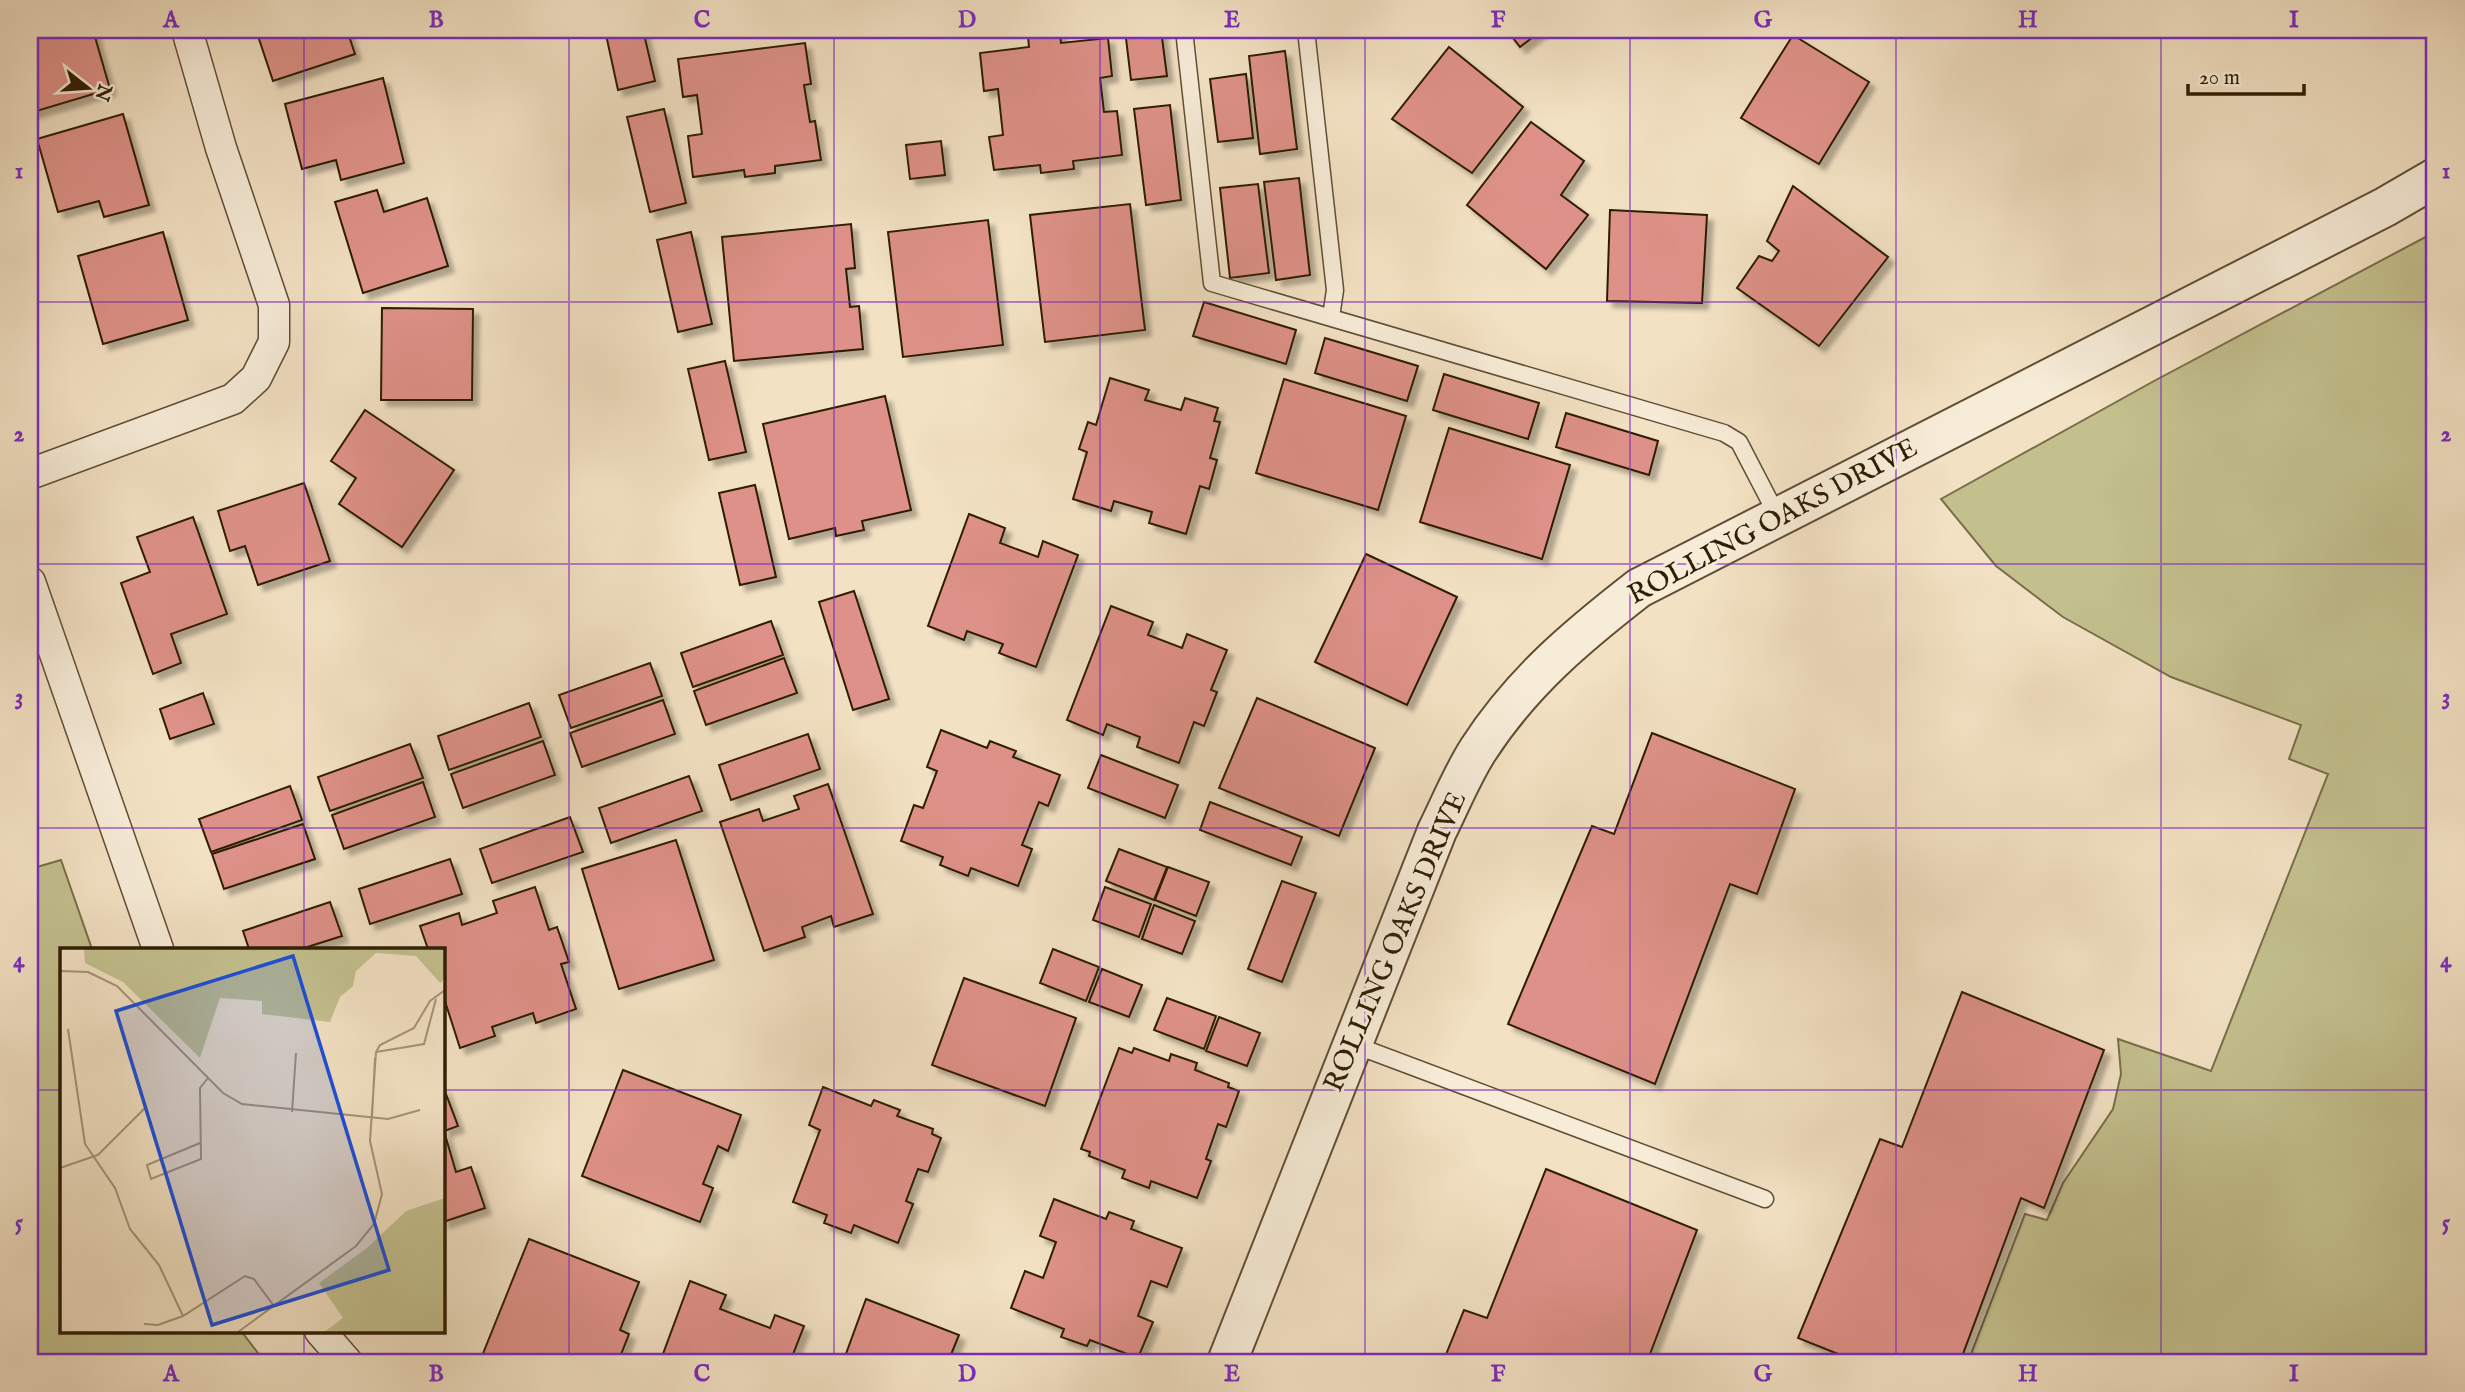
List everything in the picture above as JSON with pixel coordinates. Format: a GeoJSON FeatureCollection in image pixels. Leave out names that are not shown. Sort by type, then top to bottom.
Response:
{"type":"FeatureCollection","features":[{"type":"Feature","properties":{"kind":"street"},"geometry":{"type":"LineString","coordinates":[[30,474],[233,398],[256,378],[274,342],[274,304],[221,148],[187,30]]}},
{"type":"Feature","properties":{"kind":"street","name":"ROLLING OAKS DRIVE"},"geometry":{"type":"LineString","coordinates":[[1227,1362],[1437,831],[1478,751],[1516,699],[1569,642],[1639,588],[2385,207],[2435,177]]}},
{"type":"Feature","properties":{"kind":"street"},"geometry":{"type":"LineString","coordinates":[[30,582],[158,948]]}},
{"type":"Feature","properties":{"kind":"street"},"geometry":{"type":"LineString","coordinates":[[321,1332],[347,1362]]}},
{"type":"Feature","properties":{"kind":"lane"},"geometry":{"type":"LineString","coordinates":[[1184,30],[1212,283],[1724,433],[1739,442],[1778,517]]}},
{"type":"Feature","properties":{"kind":"lane"},"geometry":{"type":"LineString","coordinates":[[1306,30],[1335,290],[1331,317]]}},
{"type":"Feature","properties":{"kind":"lane"},"geometry":{"type":"LineString","coordinates":[[1352,1044],[1765,1199]]}},
{"type":"Feature","properties":{"kind":"shaded area"},"geometry":{"type":"Polygon","coordinates":[[[2435,232],[2435,1362],[1968,1362],[2025,1214],[2047,1220],[2063,1183],[2113,1109],[2121,1074],[2118,1039],[2211,1071],[2328,774],[2289,759],[2301,725],[2171,677],[2063,617],[1996,566],[1941,499],[2154,381],[2435,232]]]}},
{"type":"Feature","properties":{"kind":"shaded area"},"geometry":{"type":"Polygon","coordinates":[[[61,860],[92,948],[60,948],[60,1332],[242,1332],[265,1362],[30,1362],[30,869],[61,860]]]}},
{"type":"Feature","properties":{"kind":"building"},"geometry":{"type":"Polygon","coordinates":[[[30,30],[93,30],[110,89],[30,113],[30,30]]]}},
{"type":"Feature","properties":{"kind":"building"},"geometry":{"type":"Polygon","coordinates":[[[256,30],[347,30],[355,54],[273,81],[256,30]]]}},
{"type":"Feature","properties":{"kind":"building"},"geometry":{"type":"Polygon","coordinates":[[[605,30],[643,30],[655,81],[618,90],[605,30]]]}},
{"type":"Feature","properties":{"kind":"building"},"geometry":{"type":"Polygon","coordinates":[[[1125,30],[1161,30],[1167,76],[1131,80],[1125,30]]]}},
{"type":"Feature","properties":{"kind":"building"},"geometry":{"type":"Polygon","coordinates":[[[1507,30],[1542,30],[1520,47],[1507,30]]]}},
{"type":"Feature","properties":{"kind":"building"},"geometry":{"type":"Polygon","coordinates":[[[1060,32],[1061,43],[1108,38],[1112,76],[1100,78],[1104,112],[1117,111],[1122,155],[1073,161],[1074,169],[1041,173],[1040,165],[994,170],[989,137],[1003,135],[998,89],[984,91],[980,53],[1029,47],[1028,36],[1060,32]]]}},
{"type":"Feature","properties":{"kind":"building"},"geometry":{"type":"Polygon","coordinates":[[[1793,35],[1869,82],[1819,164],[1741,118],[1793,35]]]}},
{"type":"Feature","properties":{"kind":"building"},"geometry":{"type":"Polygon","coordinates":[[[805,43],[811,84],[804,85],[810,122],[815,121],[821,160],[775,166],[775,173],[745,177],[744,170],[693,177],[688,136],[702,134],[697,95],[683,97],[678,59],[805,43]]]}},
{"type":"Feature","properties":{"kind":"building"},"geometry":{"type":"Polygon","coordinates":[[[1449,47],[1523,107],[1472,173],[1392,119],[1449,47]]]}},
{"type":"Feature","properties":{"kind":"building"},"geometry":{"type":"Polygon","coordinates":[[[1285,51],[1297,149],[1260,154],[1249,56],[1285,51]]]}},
{"type":"Feature","properties":{"kind":"building"},"geometry":{"type":"Polygon","coordinates":[[[1246,74],[1253,138],[1218,142],[1210,79],[1246,74]]]}},
{"type":"Feature","properties":{"kind":"building"},"geometry":{"type":"Polygon","coordinates":[[[383,78],[404,163],[341,180],[336,160],[302,169],[285,104],[383,78]]]}},
{"type":"Feature","properties":{"kind":"building"},"geometry":{"type":"Polygon","coordinates":[[[1170,105],[1181,200],[1146,205],[1134,109],[1170,105]]]}},
{"type":"Feature","properties":{"kind":"building"},"geometry":{"type":"Polygon","coordinates":[[[664,109],[686,203],[650,212],[627,117],[664,109]]]}},
{"type":"Feature","properties":{"kind":"building"},"geometry":{"type":"Polygon","coordinates":[[[123,114],[149,205],[104,217],[99,201],[58,212],[37,139],[123,114]]]}},
{"type":"Feature","properties":{"kind":"building"},"geometry":{"type":"Polygon","coordinates":[[[1531,122],[1584,161],[1561,195],[1588,215],[1546,269],[1467,205],[1531,122]]]}},
{"type":"Feature","properties":{"kind":"building"},"geometry":{"type":"Polygon","coordinates":[[[941,141],[945,175],[910,179],[906,145],[941,141]]]}},
{"type":"Feature","properties":{"kind":"building"},"geometry":{"type":"Polygon","coordinates":[[[1299,178],[1310,275],[1276,280],[1264,182],[1299,178]]]}},
{"type":"Feature","properties":{"kind":"building"},"geometry":{"type":"Polygon","coordinates":[[[1258,184],[1269,273],[1230,278],[1220,188],[1258,184]]]}},
{"type":"Feature","properties":{"kind":"building"},"geometry":{"type":"Polygon","coordinates":[[[1793,186],[1888,257],[1819,346],[1737,288],[1759,256],[1772,261],[1779,251],[1767,241],[1793,186]]]}},
{"type":"Feature","properties":{"kind":"building"},"geometry":{"type":"Polygon","coordinates":[[[377,190],[384,212],[427,198],[448,266],[363,293],[335,202],[377,190]]]}},
{"type":"Feature","properties":{"kind":"building"},"geometry":{"type":"Polygon","coordinates":[[[1130,204],[1145,330],[1045,342],[1030,215],[1130,204]]]}},
{"type":"Feature","properties":{"kind":"building"},"geometry":{"type":"Polygon","coordinates":[[[1610,210],[1707,215],[1702,303],[1607,301],[1610,210]]]}},
{"type":"Feature","properties":{"kind":"building"},"geometry":{"type":"Polygon","coordinates":[[[988,220],[1003,345],[903,357],[888,232],[988,220]]]}},
{"type":"Feature","properties":{"kind":"building"},"geometry":{"type":"Polygon","coordinates":[[[851,224],[855,268],[846,269],[850,307],[859,306],[863,349],[734,361],[722,237],[851,224]]]}},
{"type":"Feature","properties":{"kind":"building"},"geometry":{"type":"Polygon","coordinates":[[[163,232],[188,320],[103,344],[78,256],[163,232]]]}},
{"type":"Feature","properties":{"kind":"building"},"geometry":{"type":"Polygon","coordinates":[[[691,232],[712,324],[678,332],[657,240],[691,232]]]}},
{"type":"Feature","properties":{"kind":"building"},"geometry":{"type":"Polygon","coordinates":[[[1204,302],[1296,330],[1286,364],[1193,336],[1204,302]]]}},
{"type":"Feature","properties":{"kind":"building"},"geometry":{"type":"Polygon","coordinates":[[[382,308],[473,309],[472,400],[381,400],[382,308]]]}},
{"type":"Feature","properties":{"kind":"building"},"geometry":{"type":"Polygon","coordinates":[[[1325,338],[1418,366],[1407,401],[1315,373],[1325,338]]]}},
{"type":"Feature","properties":{"kind":"building"},"geometry":{"type":"Polygon","coordinates":[[[725,361],[746,452],[709,460],[688,369],[725,361]]]}},
{"type":"Feature","properties":{"kind":"building"},"geometry":{"type":"Polygon","coordinates":[[[1444,374],[1539,403],[1528,439],[1433,410],[1444,374]]]}},
{"type":"Feature","properties":{"kind":"building"},"geometry":{"type":"Polygon","coordinates":[[[1110,378],[1149,390],[1145,400],[1181,410],[1185,398],[1218,408],[1214,421],[1220,422],[1210,458],[1217,460],[1209,489],[1200,486],[1186,534],[1149,523],[1152,512],[1114,501],[1111,511],[1073,499],[1087,452],[1079,449],[1088,422],[1096,425],[1110,378]]]}},
{"type":"Feature","properties":{"kind":"building"},"geometry":{"type":"Polygon","coordinates":[[[1284,379],[1406,416],[1378,510],[1256,473],[1284,379]]]}},
{"type":"Feature","properties":{"kind":"building"},"geometry":{"type":"Polygon","coordinates":[[[885,396],[911,510],[862,521],[864,530],[836,536],[835,528],[789,539],[763,424],[885,396]]]}},
{"type":"Feature","properties":{"kind":"building"},"geometry":{"type":"Polygon","coordinates":[[[365,410],[454,470],[402,547],[339,504],[356,478],[331,461],[365,410]]]}},
{"type":"Feature","properties":{"kind":"building"},"geometry":{"type":"Polygon","coordinates":[[[1566,413],[1658,441],[1649,475],[1556,447],[1566,413]]]}},
{"type":"Feature","properties":{"kind":"building"},"geometry":{"type":"Polygon","coordinates":[[[1449,428],[1570,465],[1542,559],[1420,522],[1449,428]]]}},
{"type":"Feature","properties":{"kind":"building"},"geometry":{"type":"Polygon","coordinates":[[[304,483],[330,561],[258,585],[245,546],[230,551],[218,511],[304,483]]]}},
{"type":"Feature","properties":{"kind":"building"},"geometry":{"type":"Polygon","coordinates":[[[755,485],[776,577],[740,585],[719,493],[755,485]]]}},
{"type":"Feature","properties":{"kind":"building"},"geometry":{"type":"Polygon","coordinates":[[[969,514],[1005,528],[1000,543],[1038,557],[1043,541],[1078,555],[1036,667],[999,653],[1003,644],[967,631],[964,640],[928,626],[969,514]]]}},
{"type":"Feature","properties":{"kind":"building"},"geometry":{"type":"Polygon","coordinates":[[[193,517],[227,614],[171,634],[181,663],[153,674],[121,583],[150,572],[137,537],[193,517]]]}},
{"type":"Feature","properties":{"kind":"building"},"geometry":{"type":"Polygon","coordinates":[[[1366,554],[1457,597],[1407,705],[1315,662],[1366,554]]]}},
{"type":"Feature","properties":{"kind":"building"},"geometry":{"type":"Polygon","coordinates":[[[854,591],[889,699],[853,710],[819,602],[854,591]]]}},
{"type":"Feature","properties":{"kind":"building"},"geometry":{"type":"Polygon","coordinates":[[[1111,606],[1153,622],[1148,635],[1182,648],[1187,634],[1227,650],[1211,690],[1217,692],[1204,726],[1194,722],[1179,763],[1137,747],[1140,737],[1107,724],[1103,735],[1067,720],[1111,606]]]}},
{"type":"Feature","properties":{"kind":"building"},"geometry":{"type":"Polygon","coordinates":[[[771,621],[783,655],[693,687],[681,653],[771,621]]]}},
{"type":"Feature","properties":{"kind":"building"},"geometry":{"type":"Polygon","coordinates":[[[784,658],[797,693],[706,725],[694,691],[784,658]]]}},
{"type":"Feature","properties":{"kind":"building"},"geometry":{"type":"Polygon","coordinates":[[[650,663],[662,696],[571,728],[559,695],[650,663]]]}},
{"type":"Feature","properties":{"kind":"building"},"geometry":{"type":"Polygon","coordinates":[[[203,693],[214,724],[170,739],[160,709],[203,693]]]}},
{"type":"Feature","properties":{"kind":"building"},"geometry":{"type":"Polygon","coordinates":[[[1257,698],[1375,748],[1339,836],[1219,788],[1257,698]]]}},
{"type":"Feature","properties":{"kind":"building"},"geometry":{"type":"Polygon","coordinates":[[[663,700],[675,734],[582,767],[570,733],[663,700]]]}},
{"type":"Feature","properties":{"kind":"building"},"geometry":{"type":"Polygon","coordinates":[[[529,703],[541,737],[449,770],[438,736],[529,703]]]}},
{"type":"Feature","properties":{"kind":"building"},"geometry":{"type":"Polygon","coordinates":[[[941,730],[987,748],[990,741],[1016,751],[1013,757],[1060,775],[1048,806],[1039,802],[1022,845],[1032,849],[1018,886],[971,868],[968,876],[940,865],[943,857],[901,841],[914,805],[923,808],[937,771],[927,767],[941,730]]]}},
{"type":"Feature","properties":{"kind":"building"},"geometry":{"type":"Polygon","coordinates":[[[1652,733],[1795,789],[1757,894],[1730,884],[1655,1084],[1508,1024],[1592,826],[1614,834],[1652,733]]]}},
{"type":"Feature","properties":{"kind":"building"},"geometry":{"type":"Polygon","coordinates":[[[808,734],[820,769],[731,800],[719,765],[808,734]]]}},
{"type":"Feature","properties":{"kind":"building"},"geometry":{"type":"Polygon","coordinates":[[[543,741],[555,775],[463,808],[451,774],[543,741]]]}},
{"type":"Feature","properties":{"kind":"building"},"geometry":{"type":"Polygon","coordinates":[[[410,744],[423,778],[330,811],[318,777],[410,744]]]}},
{"type":"Feature","properties":{"kind":"building"},"geometry":{"type":"Polygon","coordinates":[[[1101,755],[1178,785],[1165,818],[1088,788],[1101,755]]]}},
{"type":"Feature","properties":{"kind":"building"},"geometry":{"type":"Polygon","coordinates":[[[689,776],[702,811],[611,843],[599,808],[689,776]]]}},
{"type":"Feature","properties":{"kind":"building"},"geometry":{"type":"Polygon","coordinates":[[[423,782],[435,817],[344,849],[332,815],[423,782]]]}},
{"type":"Feature","properties":{"kind":"building"},"geometry":{"type":"Polygon","coordinates":[[[828,784],[873,914],[834,927],[831,916],[802,927],[805,937],[764,951],[720,822],[759,809],[763,821],[799,809],[794,796],[828,784]]]}},
{"type":"Feature","properties":{"kind":"building"},"geometry":{"type":"Polygon","coordinates":[[[290,786],[302,820],[211,852],[199,819],[290,786]]]}},
{"type":"Feature","properties":{"kind":"building"},"geometry":{"type":"Polygon","coordinates":[[[1210,802],[1302,837],[1291,865],[1200,830],[1210,802]]]}},
{"type":"Feature","properties":{"kind":"building"},"geometry":{"type":"Polygon","coordinates":[[[570,817],[583,852],[492,883],[480,849],[570,817]]]}},
{"type":"Feature","properties":{"kind":"building"},"geometry":{"type":"Polygon","coordinates":[[[303,824],[315,859],[224,889],[212,854],[303,824]]]}},
{"type":"Feature","properties":{"kind":"building"},"geometry":{"type":"Polygon","coordinates":[[[676,840],[714,960],[619,989],[582,869],[676,840]]]}},
{"type":"Feature","properties":{"kind":"building"},"geometry":{"type":"Polygon","coordinates":[[[1119,849],[1167,867],[1154,900],[1106,881],[1119,849]]]}},
{"type":"Feature","properties":{"kind":"building"},"geometry":{"type":"Polygon","coordinates":[[[450,859],[462,894],[370,924],[359,889],[450,859]]]}},
{"type":"Feature","properties":{"kind":"building"},"geometry":{"type":"Polygon","coordinates":[[[1168,867],[1209,882],[1196,916],[1155,900],[1168,867]]]}},
{"type":"Feature","properties":{"kind":"building"},"geometry":{"type":"Polygon","coordinates":[[[1282,881],[1316,893],[1282,982],[1248,969],[1282,881]]]}},
{"type":"Feature","properties":{"kind":"building"},"geometry":{"type":"Polygon","coordinates":[[[535,887],[549,930],[557,927],[569,962],[561,964],[576,1009],[536,1023],[533,1013],[492,1027],[495,1036],[460,1048],[444,998],[444,948],[428,948],[420,926],[459,913],[462,925],[497,913],[493,901],[535,887]]]}},
{"type":"Feature","properties":{"kind":"building"},"geometry":{"type":"Polygon","coordinates":[[[1105,887],[1151,904],[1139,937],[1093,920],[1105,887]]]}},
{"type":"Feature","properties":{"kind":"building"},"geometry":{"type":"Polygon","coordinates":[[[330,902],[342,936],[304,948],[249,948],[243,931],[330,902]]]}},
{"type":"Feature","properties":{"kind":"building"},"geometry":{"type":"Polygon","coordinates":[[[1154,905],[1195,921],[1182,954],[1142,939],[1154,905]]]}},
{"type":"Feature","properties":{"kind":"building"},"geometry":{"type":"Polygon","coordinates":[[[1053,949],[1099,967],[1086,1001],[1040,983],[1053,949]]]}},
{"type":"Feature","properties":{"kind":"building"},"geometry":{"type":"Polygon","coordinates":[[[1102,969],[1142,985],[1129,1017],[1089,1002],[1102,969]]]}},
{"type":"Feature","properties":{"kind":"building"},"geometry":{"type":"Polygon","coordinates":[[[964,978],[1076,1018],[1045,1106],[932,1065],[964,978]]]}},
{"type":"Feature","properties":{"kind":"building"},"geometry":{"type":"Polygon","coordinates":[[[1962,992],[2104,1050],[2044,1208],[2021,1198],[1960,1362],[1858,1362],[1798,1338],[1880,1139],[1902,1147],[1962,992]]]}},
{"type":"Feature","properties":{"kind":"building"},"geometry":{"type":"Polygon","coordinates":[[[1167,998],[1216,1016],[1204,1049],[1154,1030],[1167,998]]]}},
{"type":"Feature","properties":{"kind":"building"},"geometry":{"type":"Polygon","coordinates":[[[1219,1017],[1260,1033],[1247,1066],[1206,1051],[1219,1017]]]}},
{"type":"Feature","properties":{"kind":"building"},"geometry":{"type":"Polygon","coordinates":[[[1119,1048],[1132,1053],[1134,1048],[1169,1061],[1171,1054],[1197,1063],[1195,1070],[1229,1083],[1228,1087],[1239,1091],[1226,1127],[1218,1124],[1206,1159],[1211,1161],[1197,1198],[1151,1181],[1149,1188],[1122,1178],[1125,1170],[1089,1156],[1090,1152],[1081,1149],[1119,1048]]]}},
{"type":"Feature","properties":{"kind":"building"},"geometry":{"type":"Polygon","coordinates":[[[623,1070],[741,1115],[728,1151],[718,1146],[703,1184],[713,1188],[700,1222],[582,1176],[623,1070]]]}},
{"type":"Feature","properties":{"kind":"building"},"geometry":{"type":"Polygon","coordinates":[[[823,1087],[871,1106],[874,1100],[900,1110],[897,1116],[933,1129],[932,1134],[941,1138],[928,1172],[918,1169],[906,1201],[913,1204],[898,1243],[854,1225],[851,1233],[824,1223],[827,1215],[793,1202],[820,1130],[809,1125],[823,1087]]]}},
{"type":"Feature","properties":{"kind":"building"},"geometry":{"type":"Polygon","coordinates":[[[444,1089],[458,1126],[444,1131],[444,1089]]]}},
{"type":"Feature","properties":{"kind":"building"},"geometry":{"type":"Polygon","coordinates":[[[444,1131],[456,1172],[471,1167],[485,1208],[444,1222],[444,1131]]]}},
{"type":"Feature","properties":{"kind":"building"},"geometry":{"type":"Polygon","coordinates":[[[1546,1169],[1697,1230],[1647,1362],[1443,1362],[1464,1310],[1487,1318],[1546,1169]]]}},
{"type":"Feature","properties":{"kind":"building"},"geometry":{"type":"Polygon","coordinates":[[[1054,1199],[1106,1219],[1109,1212],[1134,1221],[1131,1229],[1182,1248],[1167,1287],[1151,1281],[1138,1316],[1153,1322],[1138,1358],[1090,1340],[1087,1346],[1061,1337],[1064,1329],[1011,1308],[1025,1271],[1043,1278],[1056,1242],[1040,1236],[1054,1199]]]}},
{"type":"Feature","properties":{"kind":"building"},"geometry":{"type":"Polygon","coordinates":[[[529,1239],[639,1282],[620,1330],[629,1334],[618,1362],[480,1361],[529,1239]]]}},
{"type":"Feature","properties":{"kind":"building"},"geometry":{"type":"Polygon","coordinates":[[[690,1281],[726,1295],[720,1309],[770,1328],[775,1315],[804,1326],[790,1362],[660,1362],[690,1281]]]}},
{"type":"Feature","properties":{"kind":"building"},"geometry":{"type":"Polygon","coordinates":[[[866,1299],[959,1335],[948,1362],[843,1362],[866,1299]]]}}]}
